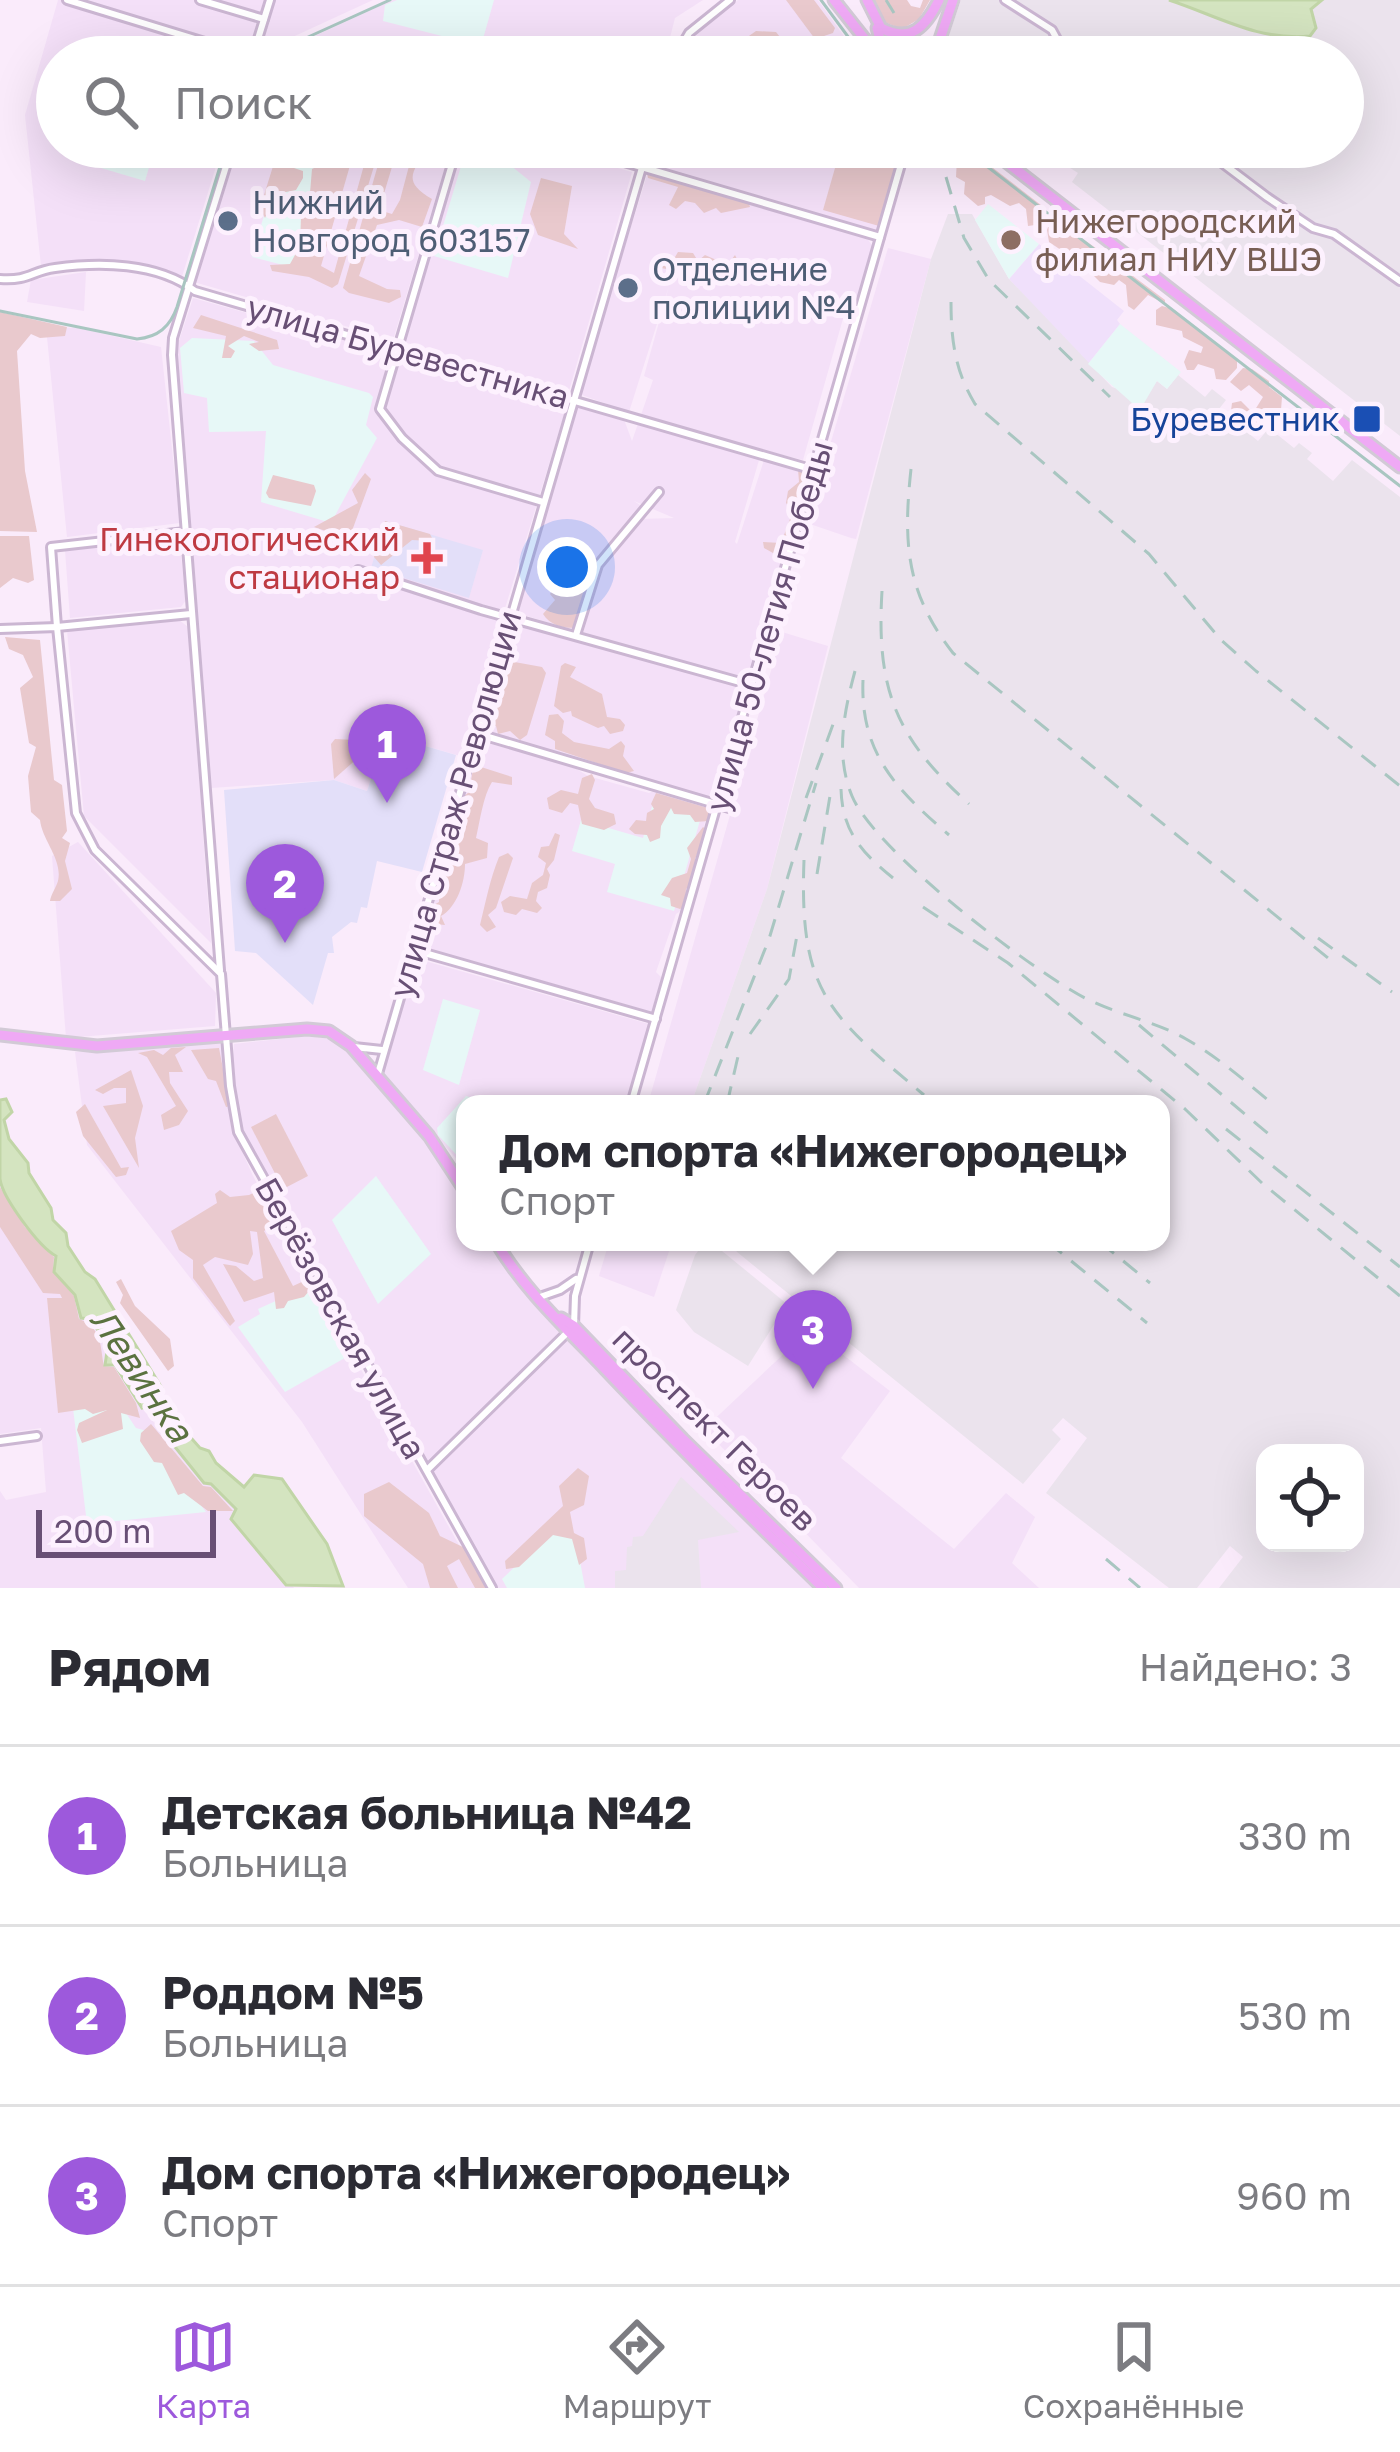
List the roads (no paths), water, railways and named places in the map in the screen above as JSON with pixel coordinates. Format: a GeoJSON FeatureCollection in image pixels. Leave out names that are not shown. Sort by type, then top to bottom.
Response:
{"type":"FeatureCollection","features":[{"type":"Feature","properties":{"kind":"main road"},"geometry":{"type":"LineString","coordinates":[[834,0],[864,36]]}},
{"type":"Feature","properties":{"kind":"main road"},"geometry":{"type":"LineString","coordinates":[[867,0],[879,36]]}},
{"type":"Feature","properties":{"kind":"main road"},"geometry":{"type":"LineString","coordinates":[[877,25],[895,34],[914,33],[926,25],[939,0]]}},
{"type":"Feature","properties":{"kind":"main road"},"geometry":{"type":"LineString","coordinates":[[941,36],[953,0]]}},
{"type":"Feature","properties":{"kind":"main road"},"geometry":{"type":"LineString","coordinates":[[1014,168],[1400,467]]}},
{"type":"Feature","properties":{"kind":"main road"},"geometry":{"type":"LineString","coordinates":[[0,1035],[97,1046],[324,1030],[351,1046],[429,1136],[456,1177]]}},
{"type":"Feature","properties":{"kind":"main road","name":"проспект Героев"},"geometry":{"type":"LineString","coordinates":[[502,1251],[537,1298],[836,1588]]}},
{"type":"Feature","properties":{"kind":"main road","name":"проспект Героев"},"geometry":{"type":"LineString","coordinates":[[571,1328],[685,1454],[823,1588]]}},
{"type":"Feature","properties":{"kind":"street"},"geometry":{"type":"LineString","coordinates":[[67,0],[100,5],[193,36]]}},
{"type":"Feature","properties":{"kind":"street"},"geometry":{"type":"LineString","coordinates":[[200,0],[264,19]]}},
{"type":"Feature","properties":{"kind":"street"},"geometry":{"type":"LineString","coordinates":[[259,36],[269,0]]}},
{"type":"Feature","properties":{"kind":"street"},"geometry":{"type":"LineString","coordinates":[[687,36],[730,0]]}},
{"type":"Feature","properties":{"kind":"street"},"geometry":{"type":"LineString","coordinates":[[1005,0],[1055,36]]}},
{"type":"Feature","properties":{"kind":"street"},"geometry":{"type":"LineString","coordinates":[[220,974],[172,355],[173,338],[226,168]]}},
{"type":"Feature","properties":{"kind":"street"},"geometry":{"type":"LineString","coordinates":[[451,168],[380,410],[438,471],[543,502]]}},
{"type":"Feature","properties":{"kind":"street"},"geometry":{"type":"LineString","coordinates":[[641,168],[880,237]]}},
{"type":"Feature","properties":{"kind":"street","name":"улица Страж Революции"},"geometry":{"type":"LineString","coordinates":[[377,1077],[641,168]]}},
{"type":"Feature","properties":{"kind":"street","name":"улица 50-летия Победы"},"geometry":{"type":"LineString","coordinates":[[634,1095],[900,168]]}},
{"type":"Feature","properties":{"kind":"street"},"geometry":{"type":"LineString","coordinates":[[1229,168],[1278,205],[1313,228],[1334,234],[1400,281]]}},
{"type":"Feature","properties":{"kind":"street","name":"улица Буревестника"},"geometry":{"type":"LineString","coordinates":[[0,279],[26,280],[48,269],[113,263],[814,470]]}},
{"type":"Feature","properties":{"kind":"street"},"geometry":{"type":"LineString","coordinates":[[576,635],[598,565],[659,492]]}},
{"type":"Feature","properties":{"kind":"street"},"geometry":{"type":"LineString","coordinates":[[185,532],[52,547],[57,627],[76,813],[82,832],[220,974]]}},
{"type":"Feature","properties":{"kind":"street"},"geometry":{"type":"LineString","coordinates":[[358,570],[509,618],[751,685]]}},
{"type":"Feature","properties":{"kind":"street"},"geometry":{"type":"LineString","coordinates":[[0,629],[191,614]]}},
{"type":"Feature","properties":{"kind":"street"},"geometry":{"type":"LineString","coordinates":[[476,734],[729,808]]}},
{"type":"Feature","properties":{"kind":"street"},"geometry":{"type":"LineString","coordinates":[[414,950],[656,1019]]}},
{"type":"Feature","properties":{"kind":"street","name":"Берёзовская улица"},"geometry":{"type":"LineString","coordinates":[[220,974],[232,1109],[243,1143],[492,1588]]}},
{"type":"Feature","properties":{"kind":"street"},"geometry":{"type":"LineString","coordinates":[[351,1046],[373,1052],[385,1047]]}},
{"type":"Feature","properties":{"kind":"street"},"geometry":{"type":"LineString","coordinates":[[427,1471],[571,1328],[587,1251]]}},
{"type":"Feature","properties":{"kind":"street"},"geometry":{"type":"LineString","coordinates":[[537,1298],[570,1286],[579,1276]]}},
{"type":"Feature","properties":{"kind":"street"},"geometry":{"type":"LineString","coordinates":[[0,1441],[38,1436]]}},
{"type":"Feature","properties":{"kind":"water"},"geometry":{"type":"Polygon","coordinates":[[[1169,0],[1322,0],[1311,9],[1316,28],[1310,36],[1272,35],[1169,0]]]}},
{"type":"Feature","properties":{"kind":"water","name":"Левинка"},"geometry":{"type":"Polygon","coordinates":[[[6,1099],[12,1112],[4,1120],[9,1139],[28,1163],[53,1220],[66,1233],[68,1246],[95,1279],[162,1388],[154,1406],[142,1408],[115,1365],[105,1365],[108,1345],[90,1319],[81,1318],[75,1295],[54,1272],[56,1256],[31,1232],[7,1197],[0,1179],[0,1100],[6,1099]]]}},
{"type":"Feature","properties":{"kind":"water"},"geometry":{"type":"Polygon","coordinates":[[[169,1413],[244,1487],[254,1475],[282,1479],[327,1544],[343,1586],[286,1585],[231,1519],[236,1509],[211,1484],[204,1483],[159,1427],[160,1415],[169,1413]]]}},
{"type":"Feature","properties":{"kind":"tram line"},"geometry":{"type":"LineString","coordinates":[[310,36],[390,0]]}},
{"type":"Feature","properties":{"kind":"tram line"},"geometry":{"type":"LineString","coordinates":[[821,0],[848,36]]}},
{"type":"Feature","properties":{"kind":"tram line"},"geometry":{"type":"LineString","coordinates":[[0,311],[137,339],[162,330],[177,307],[220,168]]}},
{"type":"Feature","properties":{"kind":"tram line"},"geometry":{"type":"LineString","coordinates":[[989,168],[1400,486]]}},
{"type":"Feature","properties":{"kind":"railway"},"geometry":{"type":"LineString","coordinates":[[886,0],[894,13]]}},
{"type":"Feature","properties":{"kind":"railway"},"geometry":{"type":"LineString","coordinates":[[946,177],[964,238],[989,280],[1110,397]]}},
{"type":"Feature","properties":{"kind":"railway"},"geometry":{"type":"LineString","coordinates":[[951,302],[956,355],[975,404],[1149,554],[1221,640],[1400,786]]}},
{"type":"Feature","properties":{"kind":"railway"},"geometry":{"type":"LineString","coordinates":[[911,469],[911,566],[925,609],[953,653],[1328,958]]}},
{"type":"Feature","properties":{"kind":"railway"},"geometry":{"type":"LineString","coordinates":[[882,591],[883,657],[896,710],[924,757],[969,804]]}},
{"type":"Feature","properties":{"kind":"railway"},"geometry":{"type":"LineString","coordinates":[[855,671],[843,733],[847,781],[866,819],[890,846],[956,907],[1060,983],[1098,1004],[1186,1039],[1274,1105]]}},
{"type":"Feature","properties":{"kind":"railway"},"geometry":{"type":"LineString","coordinates":[[863,680],[875,750],[898,786],[949,835]]}},
{"type":"Feature","properties":{"kind":"railway"},"geometry":{"type":"LineString","coordinates":[[806,798],[835,719]]}},
{"type":"Feature","properties":{"kind":"railway"},"geometry":{"type":"LineString","coordinates":[[708,1095],[769,939],[816,783]]}},
{"type":"Feature","properties":{"kind":"railway"},"geometry":{"type":"LineString","coordinates":[[841,789],[845,817],[856,840],[893,878]]}},
{"type":"Feature","properties":{"kind":"railway"},"geometry":{"type":"LineString","coordinates":[[817,874],[831,790]]}},
{"type":"Feature","properties":{"kind":"railway"},"geometry":{"type":"LineString","coordinates":[[804,860],[807,941],[826,997],[864,1043],[924,1095]]}},
{"type":"Feature","properties":{"kind":"railway"},"geometry":{"type":"LineString","coordinates":[[923,907],[1008,963],[1168,1095]]}},
{"type":"Feature","properties":{"kind":"railway"},"geometry":{"type":"LineString","coordinates":[[750,1034],[789,979],[798,930]]}},
{"type":"Feature","properties":{"kind":"railway"},"geometry":{"type":"LineString","coordinates":[[1318,938],[1392,992]]}},
{"type":"Feature","properties":{"kind":"railway"},"geometry":{"type":"LineString","coordinates":[[1139,1025],[1271,1136]]}},
{"type":"Feature","properties":{"kind":"railway"},"geometry":{"type":"LineString","coordinates":[[729,1095],[739,1052]]}},
{"type":"Feature","properties":{"kind":"railway"},"geometry":{"type":"LineString","coordinates":[[1170,1097],[1262,1183],[1400,1296]]}},
{"type":"Feature","properties":{"kind":"railway"},"geometry":{"type":"LineString","coordinates":[[1226,1129],[1400,1267]]}},
{"type":"Feature","properties":{"kind":"railway"},"geometry":{"type":"LineString","coordinates":[[1059,1251],[1147,1323]]}},
{"type":"Feature","properties":{"kind":"railway"},"geometry":{"type":"LineString","coordinates":[[1111,1251],[1150,1283]]}},
{"type":"Feature","properties":{"kind":"railway"},"geometry":{"type":"LineString","coordinates":[[1106,1559],[1140,1588]]}},
{"type":"Feature","properties":{"kind":"place","name":"Нижний Новгород 603157"},"geometry":{"type":"Point","coordinates":[228,221]}},
{"type":"Feature","properties":{"kind":"place","name":"Нижегородский филиал НИУ ВШЭ"},"geometry":{"type":"Point","coordinates":[1011,240]}},
{"type":"Feature","properties":{"kind":"place","name":"Отделение полиции №4"},"geometry":{"type":"Point","coordinates":[628,288]}},
{"type":"Feature","properties":{"kind":"place","name":"Буревестник"},"geometry":{"type":"Point","coordinates":[1367,419]}},
{"type":"Feature","properties":{"kind":"place","name":"Гинекологический стационар"},"geometry":{"type":"Point","coordinates":[427,558]}},
{"type":"Feature","properties":{"kind":"place","name":"Детская больница №42"},"geometry":{"type":"Point","coordinates":[387,803]}},
{"type":"Feature","properties":{"kind":"place","name":"Роддом №5"},"geometry":{"type":"Point","coordinates":[285,943]}},
{"type":"Feature","properties":{"kind":"place","name":"Дом спорта «Нижегородец»"},"geometry":{"type":"Point","coordinates":[813,1389]}}]}
